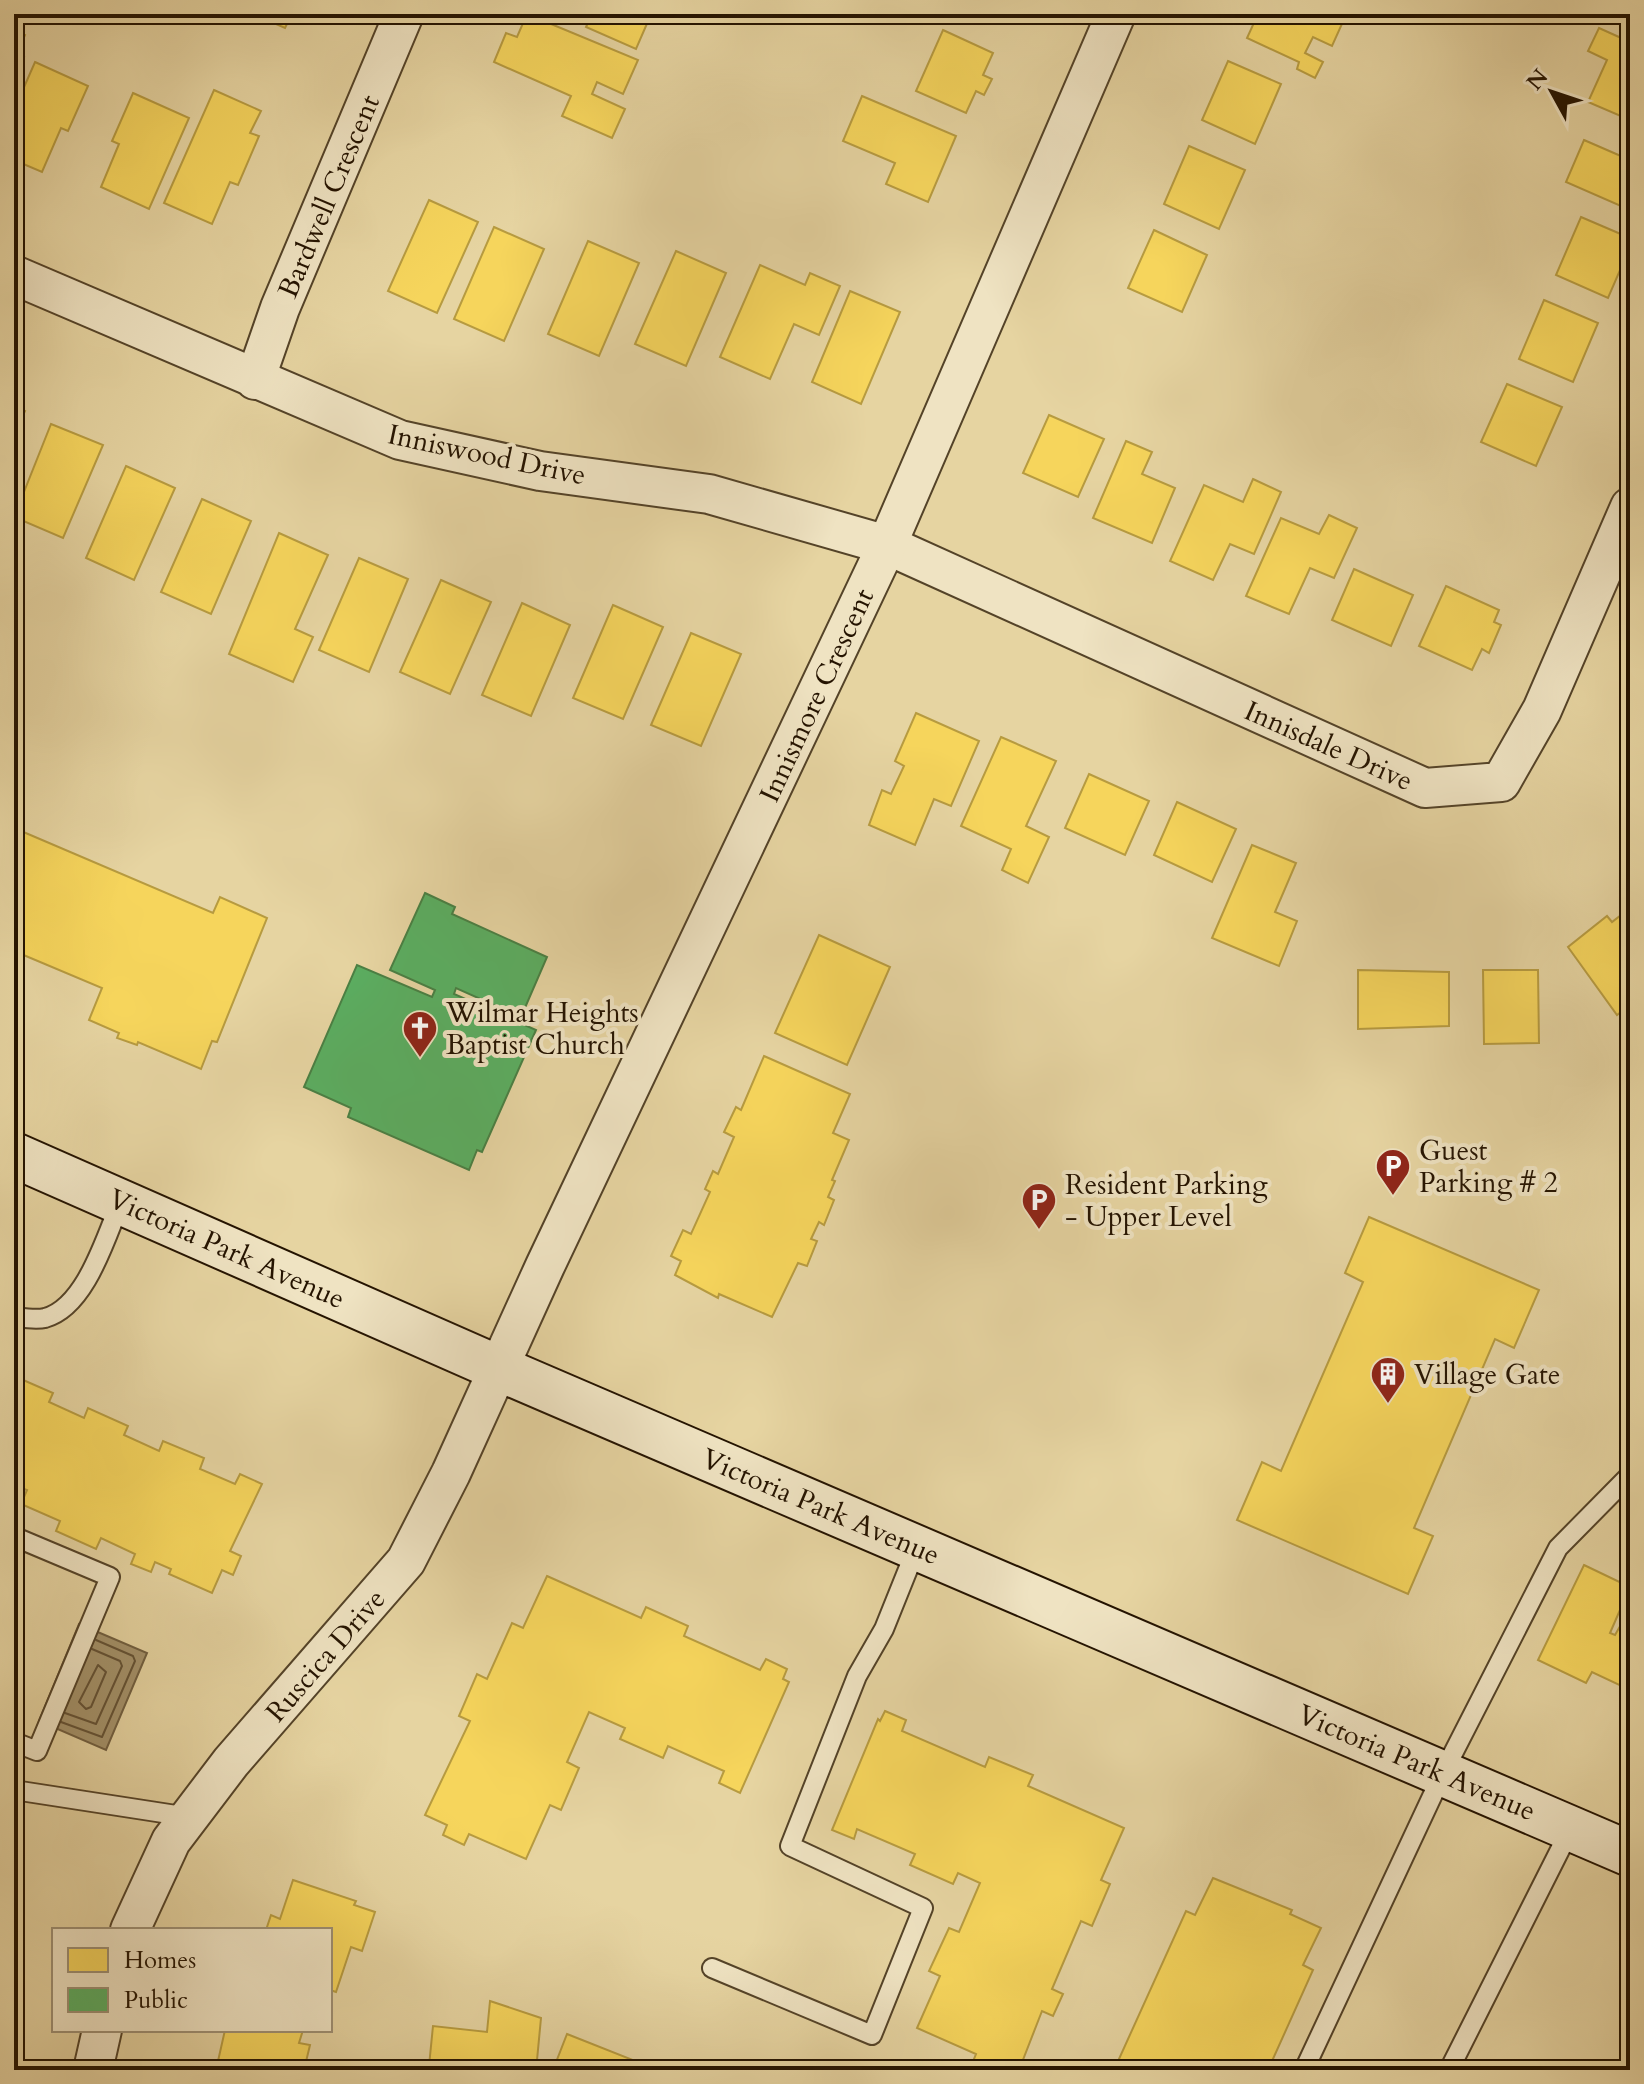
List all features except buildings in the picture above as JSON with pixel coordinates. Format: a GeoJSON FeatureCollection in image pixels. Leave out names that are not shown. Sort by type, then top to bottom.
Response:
{"type":"FeatureCollection","features":[{"type":"Feature","properties":{"kind":"main road","name":"Victoria Park Avenue"},"geometry":{"type":"LineString","coordinates":[[14,1155],[500,1369],[1630,1854]]}},
{"type":"Feature","properties":{"kind":"street","name":"Bardwell Crescent"},"geometry":{"type":"LineString","coordinates":[[255,380],[280,308],[404,14]]}},
{"type":"Feature","properties":{"kind":"street","name":"Innismore Crescent"},"geometry":{"type":"LineString","coordinates":[[500,1369],[887,545],[1116,14]]}},
{"type":"Feature","properties":{"kind":"street","name":"Inniswood Drive"},"geometry":{"type":"LineString","coordinates":[[14,275],[400,440],[540,471],[709,494],[815,521],[887,545]]}},
{"type":"Feature","properties":{"kind":"street","name":"Innisdale Drive"},"geometry":{"type":"LineString","coordinates":[[887,545],[1425,788],[1501,782],[1542,710],[1630,507]]}},
{"type":"Feature","properties":{"kind":"street","name":"Ruscica Drive"},"geometry":{"type":"LineString","coordinates":[[131,1928],[171,1841],[231,1762],[406,1561],[500,1369]]}},
{"type":"Feature","properties":{"kind":"street"},"geometry":{"type":"LineString","coordinates":[[93,2070],[102,2032]]}},
{"type":"Feature","properties":{"kind":"lane"},"geometry":{"type":"LineString","coordinates":[[14,1317],[45,1318],[71,1303],[90,1274],[121,1201]]}},
{"type":"Feature","properties":{"kind":"lane"},"geometry":{"type":"LineString","coordinates":[[1304,2070],[1443,1773],[1558,1548],[1630,1475]]}},
{"type":"Feature","properties":{"kind":"lane"},"geometry":{"type":"LineString","coordinates":[[14,1540],[15,1537],[110,1577],[37,1751],[14,1742]]}},
{"type":"Feature","properties":{"kind":"lane"},"geometry":{"type":"LineString","coordinates":[[712,1968],[872,2035],[923,1908],[790,1846],[857,1676],[884,1629],[917,1547]]}},
{"type":"Feature","properties":{"kind":"lane"},"geometry":{"type":"LineString","coordinates":[[14,1790],[189,1817]]}},
{"type":"Feature","properties":{"kind":"lane"},"geometry":{"type":"LineString","coordinates":[[1449,2070],[1571,1828]]}},
{"type":"Feature","properties":{"kind":"water"},"geometry":{"type":"Polygon","coordinates":[[[79,1624],[147,1653],[106,1750],[39,1721],[79,1624]]]}},
{"type":"Feature","properties":{"kind":"place","name":"Wilmar Heights Baptist Church"},"geometry":{"type":"Point","coordinates":[420,1059]}},
{"type":"Feature","properties":{"kind":"place","name":"Guest Parking # 2"},"geometry":{"type":"Point","coordinates":[1393,1197]}},
{"type":"Feature","properties":{"kind":"place","name":"Resident Parking - Upper Level"},"geometry":{"type":"Point","coordinates":[1039,1231]}},
{"type":"Feature","properties":{"kind":"place","name":"Village Gate"},"geometry":{"type":"Point","coordinates":[1388,1405]}}]}
